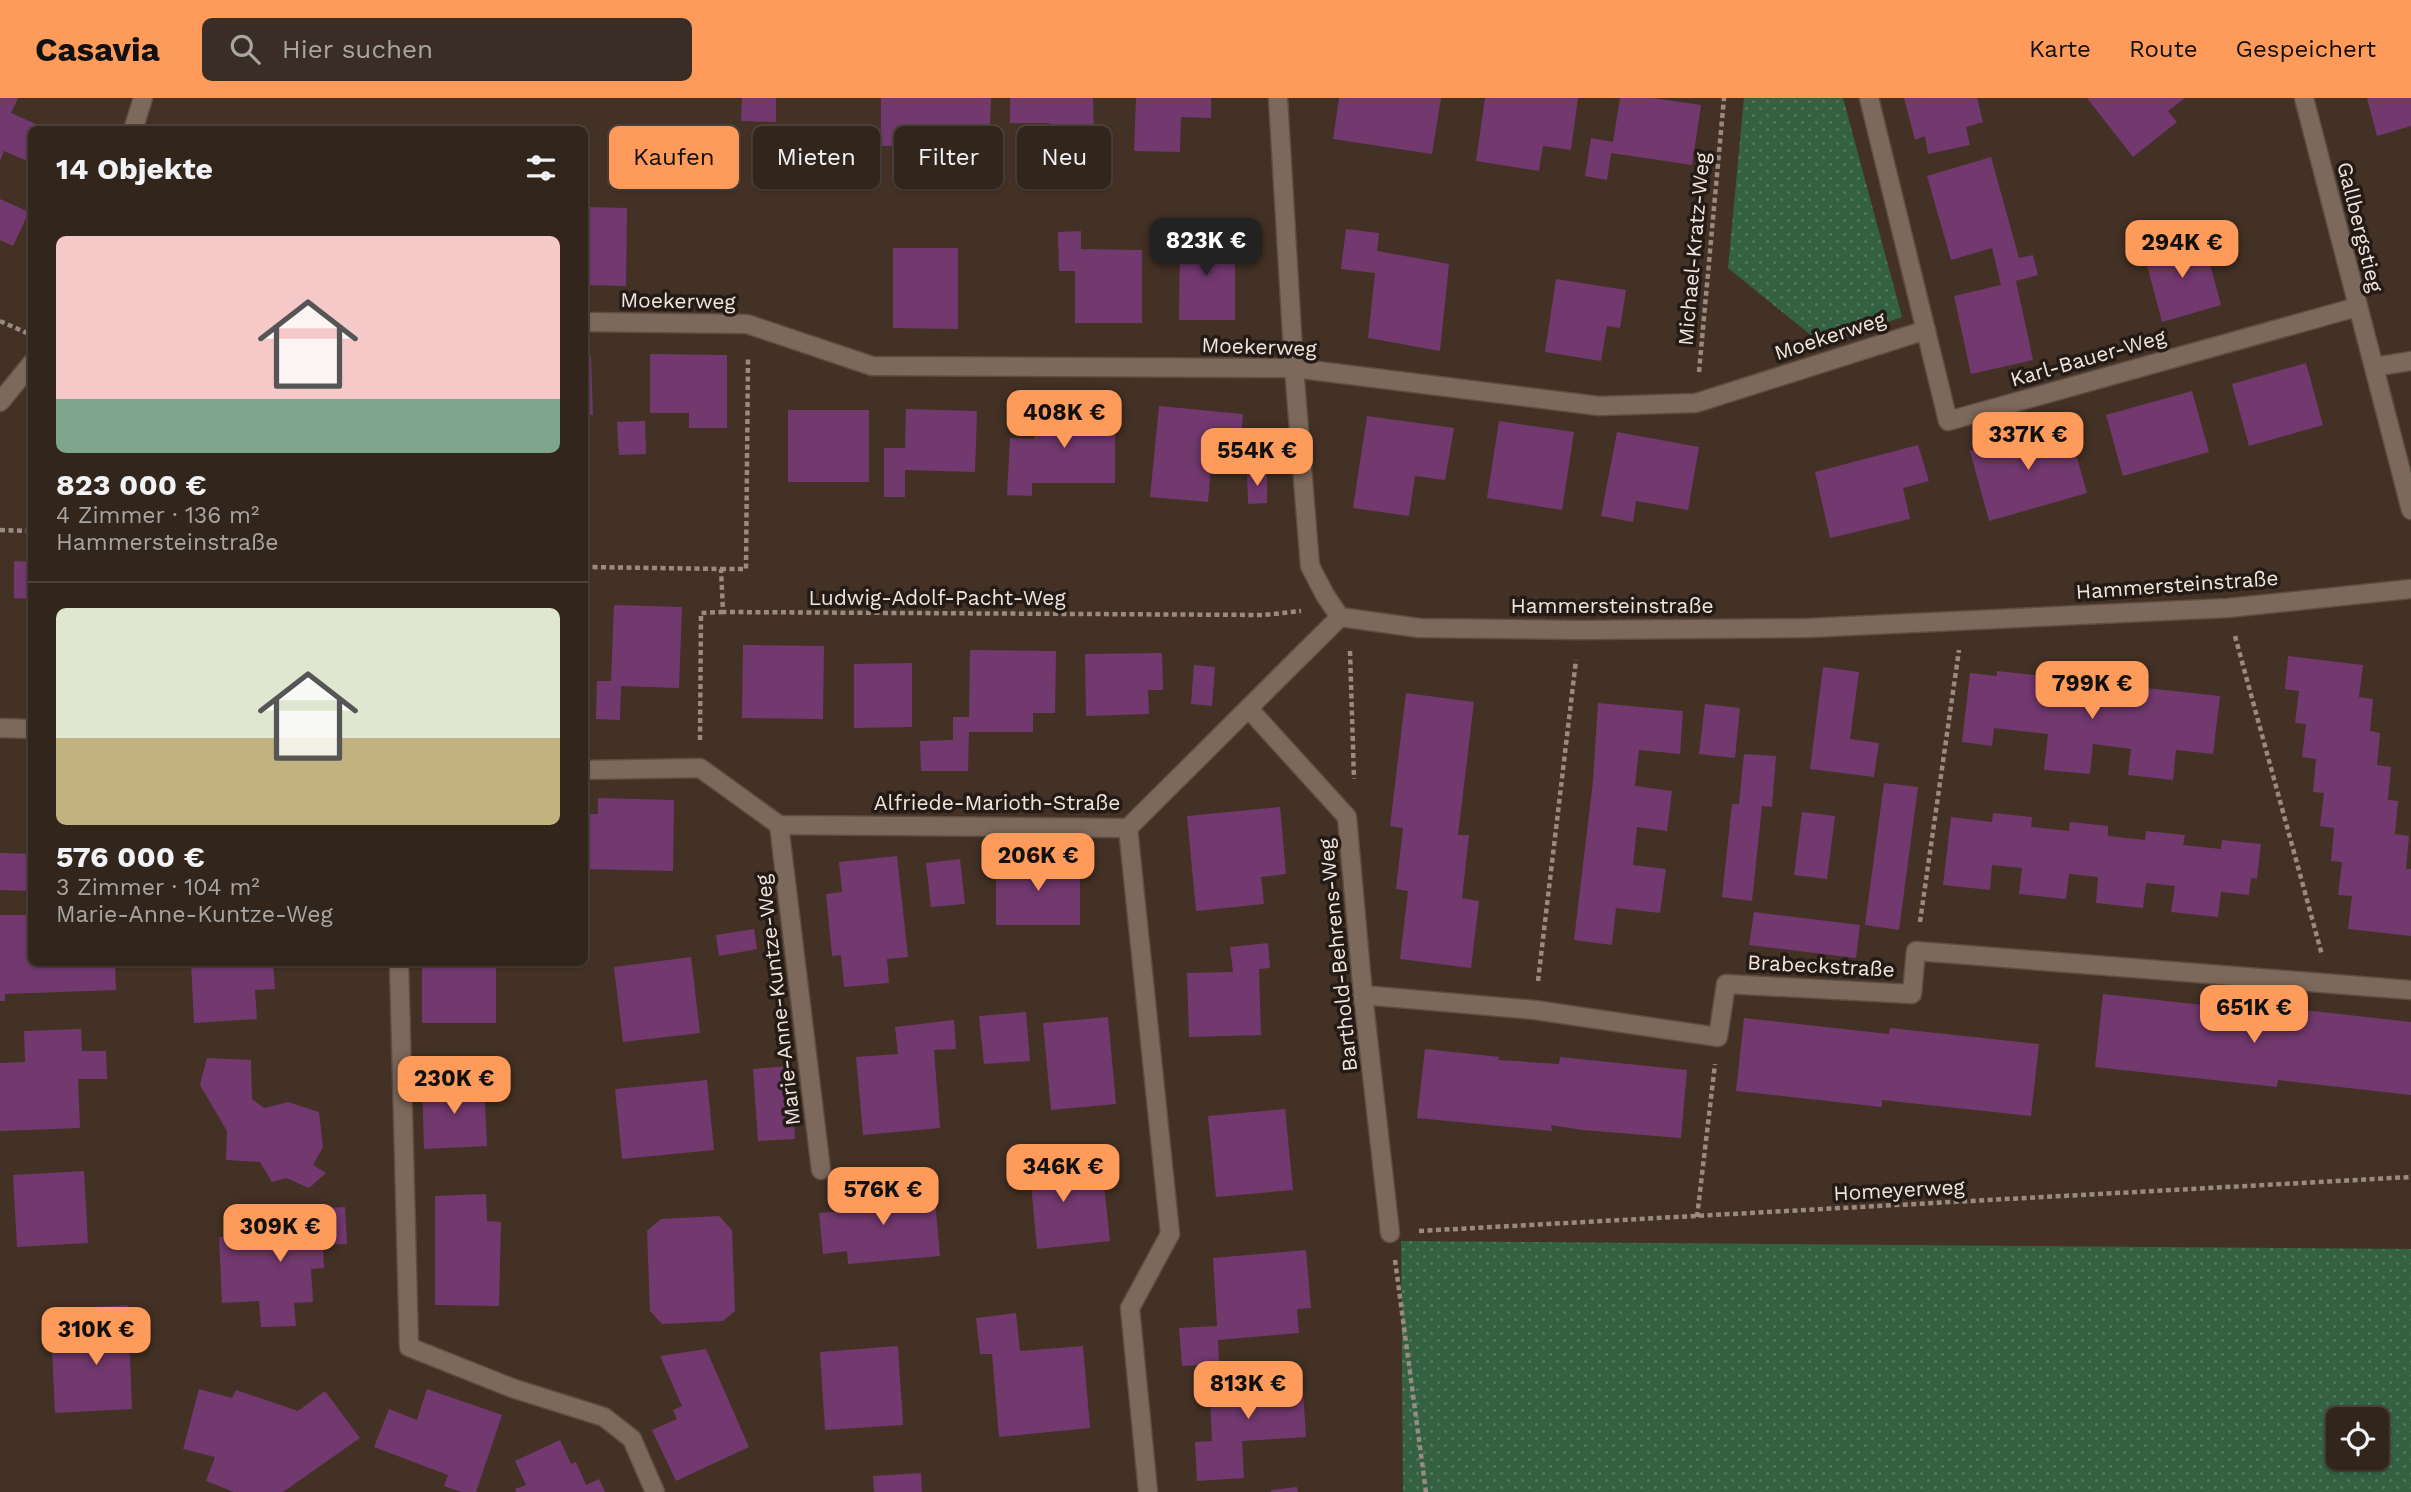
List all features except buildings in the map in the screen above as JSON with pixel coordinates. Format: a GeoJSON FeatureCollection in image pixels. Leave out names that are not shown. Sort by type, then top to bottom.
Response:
{"type":"FeatureCollection","features":[{"type":"Feature","properties":{"kind":"street"},"geometry":{"type":"LineString","coordinates":[[134,126],[143,98]]}},
{"type":"Feature","properties":{"kind":"street"},"geometry":{"type":"LineString","coordinates":[[1278,98],[1294,368],[1310,566],[1325,595],[1345,618]]}},
{"type":"Feature","properties":{"kind":"street","name":"Karl-Bauer-Weg"},"geometry":{"type":"LineString","coordinates":[[1869,98],[1948,421],[2357,307]]}},
{"type":"Feature","properties":{"kind":"street","name":"Gallbergstieg"},"geometry":{"type":"LineString","coordinates":[[2304,98],[2411,510]]}},
{"type":"Feature","properties":{"kind":"street","name":"Moekerweg"},"geometry":{"type":"LineString","coordinates":[[588,322],[747,324],[872,366],[1294,368],[1600,406],[1696,403],[1926,330]]}},
{"type":"Feature","properties":{"kind":"street"},"geometry":{"type":"LineString","coordinates":[[2374,367],[2411,361]]}},
{"type":"Feature","properties":{"kind":"street"},"geometry":{"type":"LineString","coordinates":[[0,402],[28,368]]}},
{"type":"Feature","properties":{"kind":"street","name":"Hammersteinstraße"},"geometry":{"type":"LineString","coordinates":[[1345,618],[1419,628],[1808,628],[2228,608],[2411,589]]}},
{"type":"Feature","properties":{"kind":"street","name":"Alfriede-Marioth-Straße"},"geometry":{"type":"LineString","coordinates":[[779,825],[1128,828],[1345,618]]}},
{"type":"Feature","properties":{"kind":"street","name":"Barthold-Behrens-Weg"},"geometry":{"type":"LineString","coordinates":[[1250,709],[1347,817],[1363,995],[1390,1233]]}},
{"type":"Feature","properties":{"kind":"street"},"geometry":{"type":"LineString","coordinates":[[0,728],[28,729]]}},
{"type":"Feature","properties":{"kind":"street"},"geometry":{"type":"LineString","coordinates":[[588,770],[700,768],[779,825]]}},
{"type":"Feature","properties":{"kind":"street","name":"Marie-Anne-Kuntze-Weg"},"geometry":{"type":"LineString","coordinates":[[779,825],[821,1170]]}},
{"type":"Feature","properties":{"kind":"street"},"geometry":{"type":"LineString","coordinates":[[1128,828],[1170,1234],[1130,1308],[1148,1492]]}},
{"type":"Feature","properties":{"kind":"street","name":"Brabeckstraße"},"geometry":{"type":"LineString","coordinates":[[1718,1037],[1726,984],[1912,994],[1916,951],[2411,990]]}},
{"type":"Feature","properties":{"kind":"street"},"geometry":{"type":"LineString","coordinates":[[400,966],[409,1347],[512,1388],[604,1417],[632,1439],[655,1492]]}},
{"type":"Feature","properties":{"kind":"street"},"geometry":{"type":"LineString","coordinates":[[1363,995],[1535,1010],[1718,1037]]}},
{"type":"Feature","properties":{"kind":"path","name":"Michael-Kratz-Weg"},"geometry":{"type":"LineString","coordinates":[[1696,403],[1724,98]]}},
{"type":"Feature","properties":{"kind":"path"},"geometry":{"type":"LineString","coordinates":[[0,321],[28,333]]}},
{"type":"Feature","properties":{"kind":"path"},"geometry":{"type":"LineString","coordinates":[[588,567],[746,569],[747,324]]}},
{"type":"Feature","properties":{"kind":"path"},"geometry":{"type":"LineString","coordinates":[[0,530],[28,531]]}},
{"type":"Feature","properties":{"kind":"path"},"geometry":{"type":"LineString","coordinates":[[700,768],[701,612],[723,612],[722,569]]}},
{"type":"Feature","properties":{"kind":"path","name":"Ludwig-Adolf-Pacht-Weg"},"geometry":{"type":"LineString","coordinates":[[723,612],[1264,615],[1299,612],[1325,595]]}},
{"type":"Feature","properties":{"kind":"path"},"geometry":{"type":"LineString","coordinates":[[2228,608],[2330,983]]}},
{"type":"Feature","properties":{"kind":"path"},"geometry":{"type":"LineString","coordinates":[[1345,618],[1355,791],[1347,817]]}},
{"type":"Feature","properties":{"kind":"path"},"geometry":{"type":"LineString","coordinates":[[1916,951],[1962,620]]}},
{"type":"Feature","properties":{"kind":"path"},"geometry":{"type":"LineString","coordinates":[[1535,1010],[1579,630]]}},
{"type":"Feature","properties":{"kind":"path"},"geometry":{"type":"LineString","coordinates":[[1697,1217],[1718,1037]]}},
{"type":"Feature","properties":{"kind":"path","name":"Homeyerweg"},"geometry":{"type":"LineString","coordinates":[[1390,1233],[2411,1177]]}},
{"type":"Feature","properties":{"kind":"path"},"geometry":{"type":"LineString","coordinates":[[1390,1233],[1426,1492]]}},
{"type":"Feature","properties":{"kind":"green space"},"geometry":{"type":"Polygon","coordinates":[[[1744,98],[1843,98],[1902,317],[1823,345],[1728,268],[1744,98]]]}},
{"type":"Feature","properties":{"kind":"green space"},"geometry":{"type":"Polygon","coordinates":[[[1401,1241],[2411,1249],[2411,1492],[1403,1492],[1401,1241]]]}}]}
